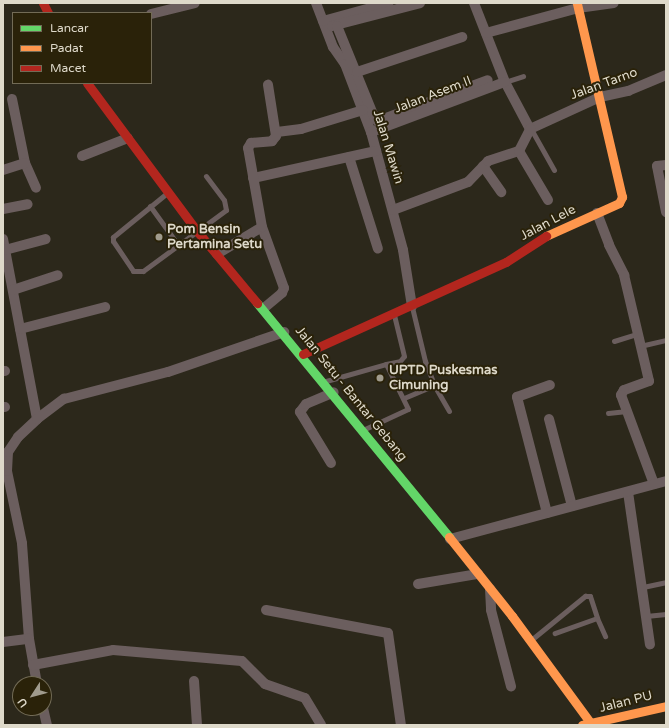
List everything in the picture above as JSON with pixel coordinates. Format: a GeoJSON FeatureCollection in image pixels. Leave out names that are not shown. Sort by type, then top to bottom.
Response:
{"type":"FeatureCollection","features":[{"type":"Feature","properties":{"kind":"main road"},"geometry":{"type":"LineString","coordinates":[[43,3],[48,12]]}},
{"type":"Feature","properties":{"kind":"main road","name":"Jalan Lele"},"geometry":{"type":"LineString","coordinates":[[303,354],[412,306],[506,262],[537,240],[619,204],[622,197],[578,5]]}},
{"type":"Feature","properties":{"kind":"main road","name":"Jalan Setu - Bantar Gebang"},"geometry":{"type":"LineString","coordinates":[[88,84],[169,191],[197,231],[303,354],[490,589],[530,641],[588,725]]}},
{"type":"Feature","properties":{"kind":"main road","name":"Jalan PU"},"geometry":{"type":"LineString","coordinates":[[588,725],[666,706]]}},
{"type":"Feature","properties":{"kind":"street"},"geometry":{"type":"LineString","coordinates":[[152,14],[195,3]]}},
{"type":"Feature","properties":{"kind":"street","name":"Jalan Mawin"},"geometry":{"type":"LineString","coordinates":[[316,3],[333,47],[344,64],[363,110],[370,132],[403,250],[412,306]]}},
{"type":"Feature","properties":{"kind":"street"},"geometry":{"type":"LineString","coordinates":[[323,23],[389,3]]}},
{"type":"Feature","properties":{"kind":"street"},"geometry":{"type":"LineString","coordinates":[[323,23],[338,26],[420,3]]}},
{"type":"Feature","properties":{"kind":"street"},"geometry":{"type":"LineString","coordinates":[[393,210],[468,182],[488,161],[519,151],[530,128],[504,82],[474,3]]}},
{"type":"Feature","properties":{"kind":"street"},"geometry":{"type":"LineString","coordinates":[[486,33],[578,5],[614,3]]}},
{"type":"Feature","properties":{"kind":"street"},"geometry":{"type":"LineString","coordinates":[[338,26],[375,119],[378,121],[488,80]]}},
{"type":"Feature","properties":{"kind":"street"},"geometry":{"type":"LineString","coordinates":[[357,72],[462,37]]}},
{"type":"Feature","properties":{"kind":"street","name":"Jalan Tarno"},"geometry":{"type":"LineString","coordinates":[[530,128],[600,97],[628,91],[666,75]]}},
{"type":"Feature","properties":{"kind":"street","name":"Jalan Asem II"},"geometry":{"type":"LineString","coordinates":[[370,132],[504,82]]}},
{"type":"Feature","properties":{"kind":"street"},"geometry":{"type":"LineString","coordinates":[[264,308],[282,292],[284,288],[262,227],[248,145],[272,140],[277,132],[268,84]]}},
{"type":"Feature","properties":{"kind":"street"},"geometry":{"type":"LineString","coordinates":[[12,99],[25,163],[36,188]]}},
{"type":"Feature","properties":{"kind":"street"},"geometry":{"type":"LineString","coordinates":[[277,132],[301,129],[363,110]]}},
{"type":"Feature","properties":{"kind":"street"},"geometry":{"type":"LineString","coordinates":[[82,156],[128,138]]}},
{"type":"Feature","properties":{"kind":"street"},"geometry":{"type":"LineString","coordinates":[[253,178],[376,151]]}},
{"type":"Feature","properties":{"kind":"street"},"geometry":{"type":"LineString","coordinates":[[519,151],[548,200]]}},
{"type":"Feature","properties":{"kind":"street"},"geometry":{"type":"LineString","coordinates":[[349,157],[378,249]]}},
{"type":"Feature","properties":{"kind":"street"},"geometry":{"type":"LineString","coordinates":[[3,170],[25,163]]}},
{"type":"Feature","properties":{"kind":"street"},"geometry":{"type":"LineString","coordinates":[[666,165],[657,166],[666,212]]}},
{"type":"Feature","properties":{"kind":"street"},"geometry":{"type":"LineString","coordinates":[[483,166],[501,192]]}},
{"type":"Feature","properties":{"kind":"street"},"geometry":{"type":"LineString","coordinates":[[3,209],[28,204]]}},
{"type":"Feature","properties":{"kind":"street"},"geometry":{"type":"LineString","coordinates":[[596,213],[609,245],[624,275],[649,381],[622,392],[627,411],[654,484]]}},
{"type":"Feature","properties":{"kind":"street"},"geometry":{"type":"LineString","coordinates":[[217,254],[262,227]]}},
{"type":"Feature","properties":{"kind":"street"},"geometry":{"type":"LineString","coordinates":[[5,250],[46,238]]}},
{"type":"Feature","properties":{"kind":"street"},"geometry":{"type":"LineString","coordinates":[[3,239],[37,419]]}},
{"type":"Feature","properties":{"kind":"street"},"geometry":{"type":"LineString","coordinates":[[13,290],[58,275]]}},
{"type":"Feature","properties":{"kind":"street"},"geometry":{"type":"LineString","coordinates":[[20,329],[105,307]]}},
{"type":"Feature","properties":{"kind":"street"},"geometry":{"type":"LineString","coordinates":[[35,676],[29,639],[22,543],[7,459],[12,445],[37,419],[64,399],[168,372],[284,332]]}},
{"type":"Feature","properties":{"kind":"street"},"geometry":{"type":"LineString","coordinates":[[547,513],[517,396],[550,385]]}},
{"type":"Feature","properties":{"kind":"street"},"geometry":{"type":"LineString","coordinates":[[331,463],[300,412],[306,404],[334,392]]}},
{"type":"Feature","properties":{"kind":"street"},"geometry":{"type":"LineString","coordinates":[[549,419],[572,506]]}},
{"type":"Feature","properties":{"kind":"street"},"geometry":{"type":"LineString","coordinates":[[450,539],[666,481]]}},
{"type":"Feature","properties":{"kind":"street"},"geometry":{"type":"LineString","coordinates":[[628,492],[643,587],[650,644]]}},
{"type":"Feature","properties":{"kind":"street"},"geometry":{"type":"LineString","coordinates":[[418,584],[478,574]]}},
{"type":"Feature","properties":{"kind":"street"},"geometry":{"type":"LineString","coordinates":[[490,589],[491,610],[511,686]]}},
{"type":"Feature","properties":{"kind":"street"},"geometry":{"type":"LineString","coordinates":[[266,610],[388,633],[401,725]]}},
{"type":"Feature","properties":{"kind":"street"},"geometry":{"type":"LineString","coordinates":[[3,642],[29,639]]}},
{"type":"Feature","properties":{"kind":"street"},"geometry":{"type":"LineString","coordinates":[[33,665],[114,650],[242,661],[265,684],[305,698],[322,725]]}},
{"type":"Feature","properties":{"kind":"street"},"geometry":{"type":"LineString","coordinates":[[194,681],[198,725]]}},
{"type":"Feature","properties":{"kind":"lane"},"geometry":{"type":"LineString","coordinates":[[504,82],[523,76]]}},
{"type":"Feature","properties":{"kind":"lane"},"geometry":{"type":"LineString","coordinates":[[530,128],[554,170]]}},
{"type":"Feature","properties":{"kind":"lane"},"geometry":{"type":"LineString","coordinates":[[169,191],[113,237],[113,241],[133,271],[143,271],[226,210],[227,205],[206,176]]}},
{"type":"Feature","properties":{"kind":"lane"},"geometry":{"type":"LineString","coordinates":[[150,206],[179,246]]}},
{"type":"Feature","properties":{"kind":"lane"},"geometry":{"type":"LineString","coordinates":[[412,306],[425,361],[434,385],[449,411]]}},
{"type":"Feature","properties":{"kind":"lane"},"geometry":{"type":"LineString","coordinates":[[325,382],[400,361],[404,356],[393,314]]}},
{"type":"Feature","properties":{"kind":"lane"},"geometry":{"type":"LineString","coordinates":[[614,341],[637,334]]}},
{"type":"Feature","properties":{"kind":"lane"},"geometry":{"type":"LineString","coordinates":[[640,346],[666,340]]}},
{"type":"Feature","properties":{"kind":"lane"},"geometry":{"type":"LineString","coordinates":[[364,430],[407,412],[409,407],[386,364]]}},
{"type":"Feature","properties":{"kind":"lane"},"geometry":{"type":"LineString","coordinates":[[404,398],[434,385]]}},
{"type":"Feature","properties":{"kind":"lane"},"geometry":{"type":"LineString","coordinates":[[608,413],[627,411]]}},
{"type":"Feature","properties":{"kind":"lane"},"geometry":{"type":"LineString","coordinates":[[643,587],[666,582]]}},
{"type":"Feature","properties":{"kind":"lane"},"geometry":{"type":"LineString","coordinates":[[530,641],[588,595],[605,636]]}},
{"type":"Feature","properties":{"kind":"lane"},"geometry":{"type":"LineString","coordinates":[[646,616],[666,614]]}},
{"type":"Feature","properties":{"kind":"lane"},"geometry":{"type":"LineString","coordinates":[[555,633],[597,618]]}},
{"type":"Feature","properties":{"kind":"traffic: fast"},"geometry":{"type":"LineString","coordinates":[[257,303],[449,537]]}},
{"type":"Feature","properties":{"kind":"traffic: slow"},"geometry":{"type":"LineString","coordinates":[[546,236],[619,203],[622,197],[577,3]]}},
{"type":"Feature","properties":{"kind":"traffic: slow"},"geometry":{"type":"LineString","coordinates":[[449,537],[512,616],[592,725]]}},
{"type":"Feature","properties":{"kind":"traffic: slow"},"geometry":{"type":"LineString","coordinates":[[582,725],[666,706]]}},
{"type":"Feature","properties":{"kind":"traffic: jam"},"geometry":{"type":"LineString","coordinates":[[43,3],[48,12]]}},
{"type":"Feature","properties":{"kind":"traffic: jam"},"geometry":{"type":"LineString","coordinates":[[88,84],[197,231],[257,303]]}},
{"type":"Feature","properties":{"kind":"traffic: jam"},"geometry":{"type":"LineString","coordinates":[[303,354],[506,262],[546,236]]}},
{"type":"Feature","properties":{"kind":"place","name":"Pom Bensin Pertamina Setu"},"geometry":{"type":"Point","coordinates":[159,237]}},
{"type":"Feature","properties":{"kind":"place","name":"UPTD Puskesmas Cimuning"},"geometry":{"type":"Point","coordinates":[380,378]}}]}
